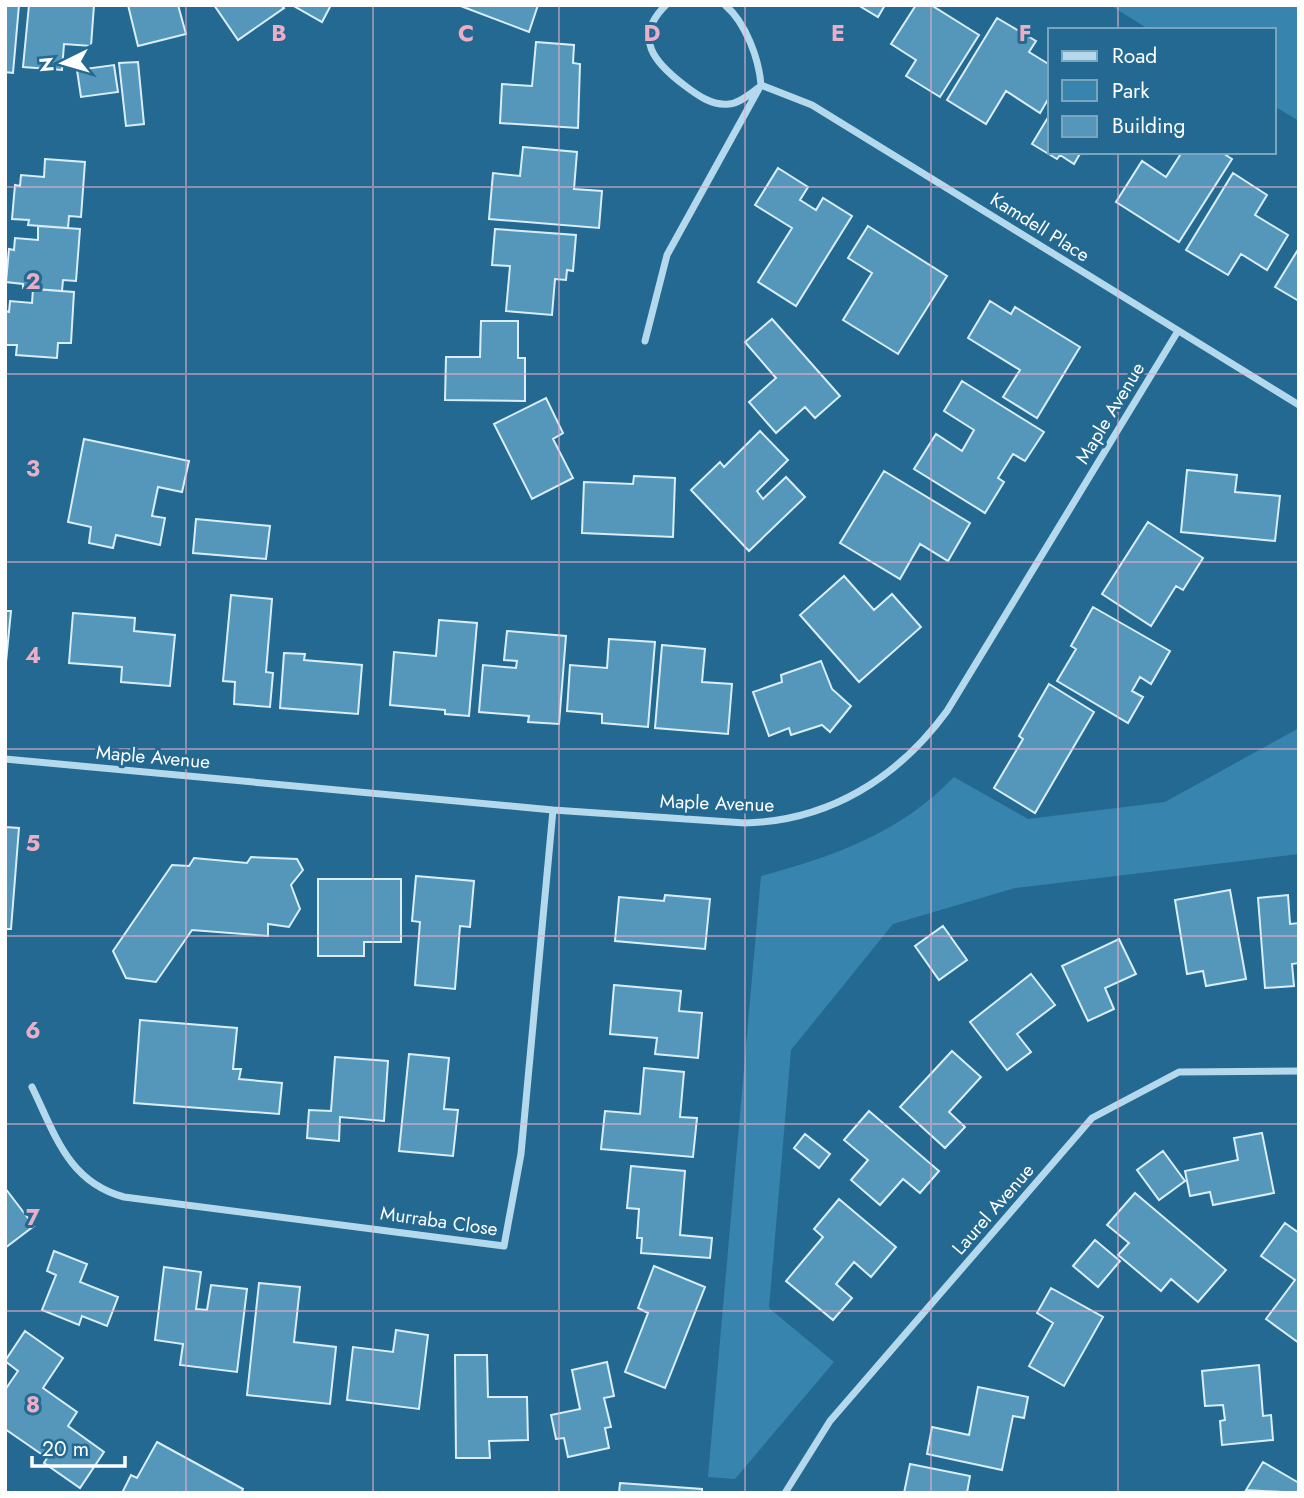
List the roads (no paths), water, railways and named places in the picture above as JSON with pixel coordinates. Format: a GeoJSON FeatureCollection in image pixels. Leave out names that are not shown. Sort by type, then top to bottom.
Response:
{"type":"FeatureCollection","features":[{"type":"Feature","properties":{"kind":"street"},"geometry":{"type":"LineString","coordinates":[[666,5],[655,19],[650,37],[651,54],[661,68],[700,97],[715,103],[730,104],[761,85]]}},
{"type":"Feature","properties":{"kind":"street"},"geometry":{"type":"LineString","coordinates":[[645,341],[671,247],[761,85],[760,66],[753,50],[732,11],[725,5]]}},
{"type":"Feature","properties":{"kind":"street","name":"Kamdell Place"},"geometry":{"type":"LineString","coordinates":[[761,85],[812,105],[1299,405]]}},
{"type":"Feature","properties":{"kind":"street","name":"Maple Avenue"},"geometry":{"type":"LineString","coordinates":[[5,759],[553,810],[773,823],[823,809],[853,796],[903,763],[925,742],[947,711],[1178,331]]}},
{"type":"Feature","properties":{"kind":"street","name":"Murraba Close"},"geometry":{"type":"LineString","coordinates":[[32,1087],[73,1166],[86,1180],[104,1192],[124,1197],[504,1246],[521,1154],[553,810]]}},
{"type":"Feature","properties":{"kind":"street","name":"Laurel Avenue"},"geometry":{"type":"LineString","coordinates":[[785,1493],[830,1421],[1092,1118],[1179,1072],[1299,1071]]}}]}
